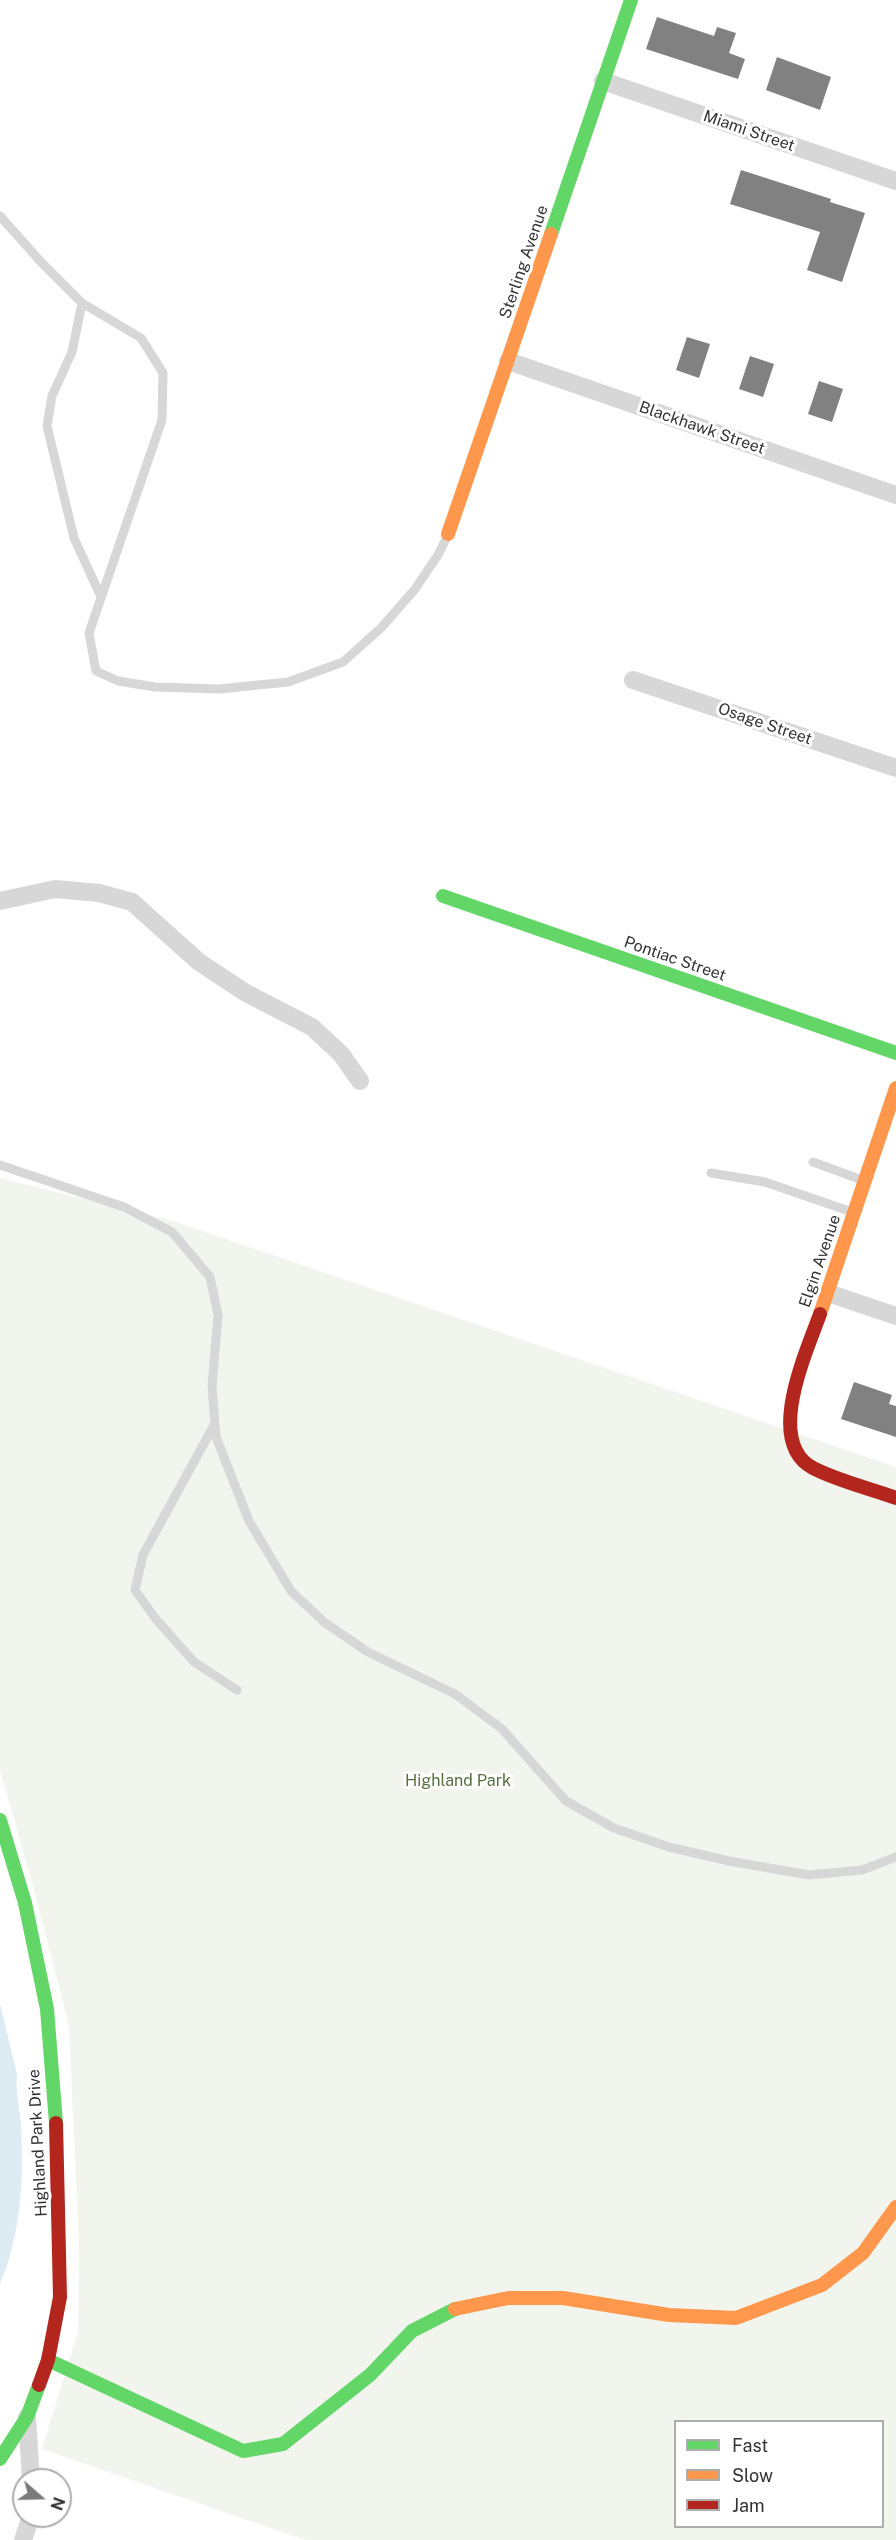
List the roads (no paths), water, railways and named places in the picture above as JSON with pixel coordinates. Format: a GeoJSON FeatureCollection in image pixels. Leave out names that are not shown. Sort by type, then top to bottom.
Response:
{"type":"FeatureCollection","features":[{"type":"Feature","properties":{"kind":"street","name":"Sterling Avenue"},"geometry":{"type":"LineString","coordinates":[[448,534],[631,0]]}},
{"type":"Feature","properties":{"kind":"street","name":"Miami Street"},"geometry":{"type":"LineString","coordinates":[[603,81],[896,181]]}},
{"type":"Feature","properties":{"kind":"street","name":"Blackhawk Street"},"geometry":{"type":"LineString","coordinates":[[508,361],[896,495]]}},
{"type":"Feature","properties":{"kind":"street","name":"Osage Street"},"geometry":{"type":"LineString","coordinates":[[633,680],[896,768]]}},
{"type":"Feature","properties":{"kind":"street"},"geometry":{"type":"LineString","coordinates":[[0,901],[55,889],[99,893],[132,902],[199,962],[246,993],[312,1026],[341,1054],[360,1081]]}},
{"type":"Feature","properties":{"kind":"street","name":"Pontiac Street"},"geometry":{"type":"LineString","coordinates":[[443,896],[896,1053]]}},
{"type":"Feature","properties":{"kind":"street","name":"Elgin Avenue"},"geometry":{"type":"LineString","coordinates":[[896,1088],[790,1403],[793,1446],[811,1467],[896,1498]]}},
{"type":"Feature","properties":{"kind":"street"},"geometry":{"type":"LineString","coordinates":[[828,1293],[896,1316]]}},
{"type":"Feature","properties":{"kind":"street","name":"Highland Park Drive"},"geometry":{"type":"LineString","coordinates":[[0,1820],[25,1903],[47,2009],[56,2129],[60,2297],[48,2360],[27,2417],[0,2458]]}},
{"type":"Feature","properties":{"kind":"street"},"geometry":{"type":"LineString","coordinates":[[48,2360],[243,2451],[273,2446],[283,2444],[331,2409],[370,2375],[412,2331],[458,2307],[508,2298],[562,2298],[669,2315],[736,2318],[822,2285],[863,2253],[896,2207]]}},
{"type":"Feature","properties":{"kind":"street"},"geometry":{"type":"LineString","coordinates":[[27,2417],[31,2468]]}},
{"type":"Feature","properties":{"kind":"lane"},"geometry":{"type":"LineString","coordinates":[[0,216],[82,303],[141,338],[164,373],[162,420],[89,633],[96,671],[118,681],[155,687],[219,689],[288,682],[343,662],[382,627],[415,590],[438,555],[448,534]]}},
{"type":"Feature","properties":{"kind":"lane"},"geometry":{"type":"LineString","coordinates":[[82,303],[72,352],[51,396],[47,426],[74,538],[101,597]]}},
{"type":"Feature","properties":{"kind":"lane"},"geometry":{"type":"LineString","coordinates":[[813,1162],[865,1181]]}},
{"type":"Feature","properties":{"kind":"lane"},"geometry":{"type":"LineString","coordinates":[[0,1165],[124,1207],[172,1232],[210,1277],[218,1315],[212,1386],[216,1437],[249,1521],[291,1591],[324,1623],[368,1652],[455,1694],[502,1729],[566,1801],[614,1828],[669,1847],[809,1875],[862,1870],[896,1857]]}},
{"type":"Feature","properties":{"kind":"lane"},"geometry":{"type":"LineString","coordinates":[[711,1173],[765,1182],[855,1213]]}},
{"type":"Feature","properties":{"kind":"lane"},"geometry":{"type":"LineString","coordinates":[[215,1423],[143,1555],[135,1590],[155,1618],[194,1662],[237,1690]]}},
{"type":"Feature","properties":{"kind":"park label","name":"Highland Park"},"geometry":{"type":"Point","coordinates":[458,1781]}}]}
